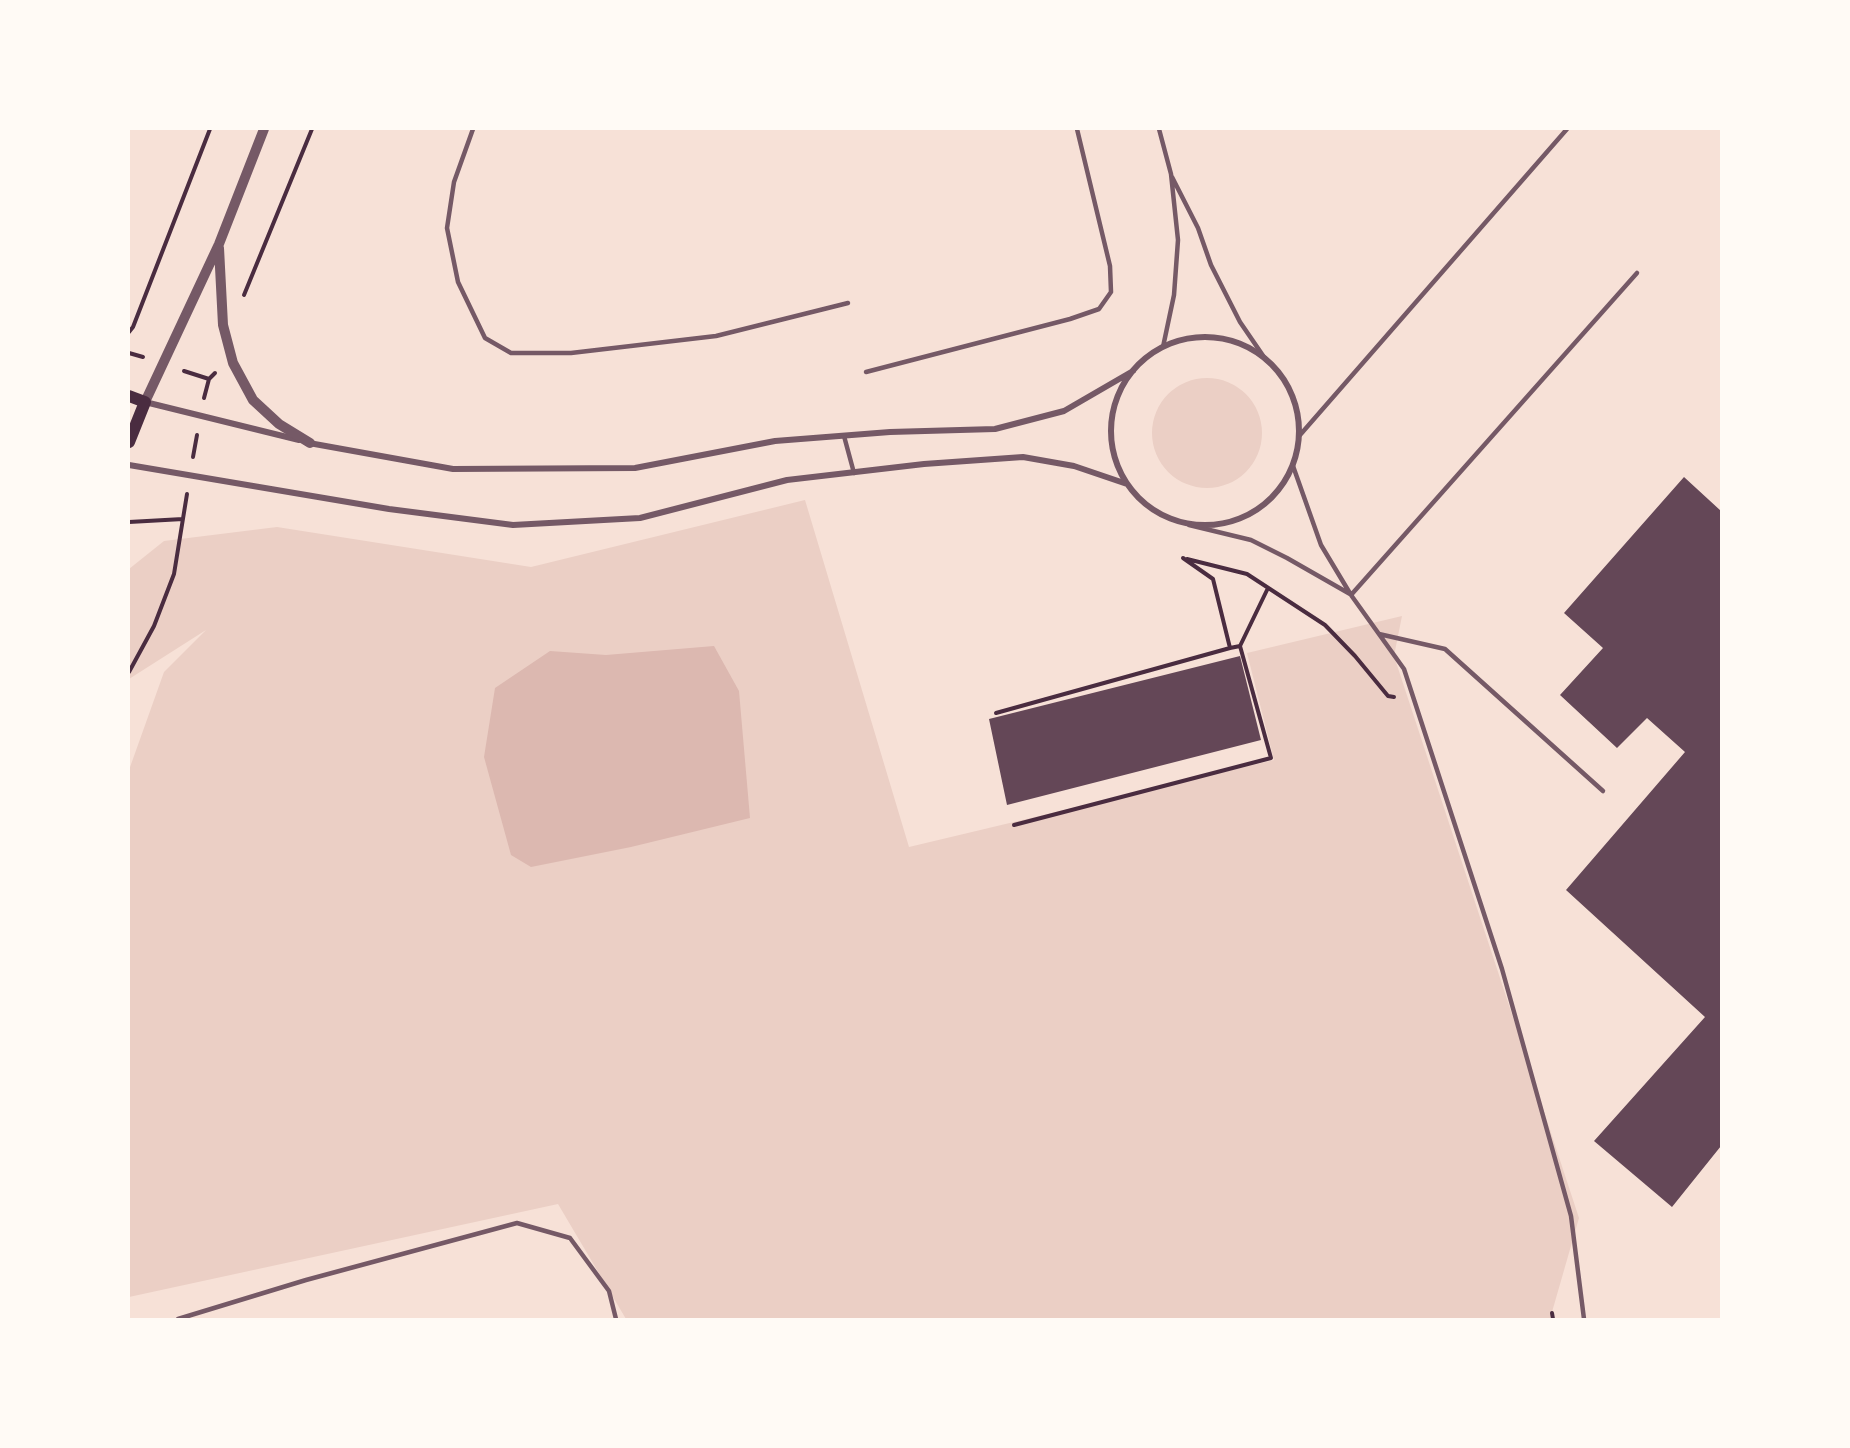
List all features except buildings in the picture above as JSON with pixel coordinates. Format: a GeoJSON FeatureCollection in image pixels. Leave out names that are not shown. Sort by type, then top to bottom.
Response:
{"type":"FeatureCollection","features":[{"type":"Feature","properties":{"kind":"main road"},"geometry":{"type":"LineString","coordinates":[[129,396],[145,402],[129,442]]}},
{"type":"Feature","properties":{"kind":"street"},"geometry":{"type":"LineString","coordinates":[[264,129],[219,244],[145,402],[310,443],[453,469],[635,468],[775,441],[890,432],[995,429],[1065,411],[1133,371],[1147,357],[1163,347],[1189,339],[1217,338],[1243,345],[1266,360],[1285,381],[1296,407],[1300,435],[1293,466],[1276,494],[1251,514],[1221,525],[1189,525],[1165,517],[1144,503],[1127,484],[1114,456],[1112,426],[1118,397],[1133,371]]}},
{"type":"Feature","properties":{"kind":"street"},"geometry":{"type":"LineString","coordinates":[[219,244],[224,325],[233,363],[254,400],[279,424],[310,443]]}},
{"type":"Feature","properties":{"kind":"street"},"geometry":{"type":"LineString","coordinates":[[129,465],[389,509],[513,525],[640,518],[787,480],[1023,457],[1074,465],[1127,484]]}},
{"type":"Feature","properties":{"kind":"lane"},"geometry":{"type":"LineString","coordinates":[[473,129],[454,182],[447,228],[458,282],[485,338],[511,352],[564,354],[716,336],[848,303]]}},
{"type":"Feature","properties":{"kind":"lane"},"geometry":{"type":"LineString","coordinates":[[866,372],[1070,319],[1099,309],[1111,292],[1110,266],[1077,129]]}},
{"type":"Feature","properties":{"kind":"lane"},"geometry":{"type":"LineString","coordinates":[[1159,129],[1171,174],[1178,240],[1174,295],[1163,347]]}},
{"type":"Feature","properties":{"kind":"lane"},"geometry":{"type":"LineString","coordinates":[[1300,435],[1567,129]]}},
{"type":"Feature","properties":{"kind":"lane"},"geometry":{"type":"LineString","coordinates":[[1171,174],[1198,228],[1211,265],[1240,322],[1266,360]]}},
{"type":"Feature","properties":{"kind":"lane"},"geometry":{"type":"LineString","coordinates":[[1351,595],[1637,273]]}},
{"type":"Feature","properties":{"kind":"lane"},"geometry":{"type":"LineString","coordinates":[[844,436],[854,472]]}},
{"type":"Feature","properties":{"kind":"lane"},"geometry":{"type":"LineString","coordinates":[[1293,466],[1321,545],[1351,595],[1404,669],[1502,969],[1571,1216],[1584,1319]]}},
{"type":"Feature","properties":{"kind":"lane"},"geometry":{"type":"LineString","coordinates":[[1189,525],[1251,540],[1351,595]]}},
{"type":"Feature","properties":{"kind":"lane"},"geometry":{"type":"LineString","coordinates":[[1379,634],[1445,649],[1603,790]]}},
{"type":"Feature","properties":{"kind":"lane"},"geometry":{"type":"LineString","coordinates":[[178,1319],[306,1280],[517,1223],[570,1238],[609,1291],[616,1319]]}},
{"type":"Feature","properties":{"kind":"path"},"geometry":{"type":"LineString","coordinates":[[129,332],[133,327],[210,129]]}},
{"type":"Feature","properties":{"kind":"path"},"geometry":{"type":"LineString","coordinates":[[243,298],[312,129]]}},
{"type":"Feature","properties":{"kind":"path"},"geometry":{"type":"LineString","coordinates":[[192,374],[209,379]]}},
{"type":"Feature","properties":{"kind":"path"},"geometry":{"type":"LineString","coordinates":[[193,456],[198,432]]}},
{"type":"Feature","properties":{"kind":"path"},"geometry":{"type":"LineString","coordinates":[[129,672],[154,626],[174,574],[185,505]]}},
{"type":"Feature","properties":{"kind":"path"},"geometry":{"type":"LineString","coordinates":[[129,522],[183,519]]}},
{"type":"Feature","properties":{"kind":"path"},"geometry":{"type":"LineString","coordinates":[[1230,648],[1213,579],[1183,558],[1247,574],[1324,625],[1355,656],[1388,696],[1395,698]]}},
{"type":"Feature","properties":{"kind":"path"},"geometry":{"type":"LineString","coordinates":[[1014,825],[1271,758],[1240,646],[1268,588]]}},
{"type":"Feature","properties":{"kind":"path"},"geometry":{"type":"LineString","coordinates":[[996,712],[1240,646]]}},
{"type":"Feature","properties":{"kind":"path"},"geometry":{"type":"LineString","coordinates":[[1552,1313],[1552,1319]]}},
{"type":"Feature","properties":{"kind":"shaded area"},"geometry":{"type":"Polygon","coordinates":[[[1207,378],[1228,382],[1246,394],[1258,412],[1262,433],[1258,454],[1246,472],[1228,484],[1207,488],[1186,484],[1168,472],[1156,454],[1152,433],[1156,412],[1168,394],[1186,382],[1207,378]]]}},
{"type":"Feature","properties":{"kind":"shaded area"},"geometry":{"type":"Polygon","coordinates":[[[805,500],[909,847],[1274,760],[1247,653],[1402,616],[1394,656],[1579,1218],[1550,1319],[626,1319],[558,1204],[129,1297],[129,770],[164,672],[206,630],[129,679],[129,569],[164,541],[277,527],[531,567],[805,500]]]}},
{"type":"Feature","properties":{"kind":"shaded area"},"geometry":{"type":"Polygon","coordinates":[[[714,646],[739,691],[750,818],[631,847],[531,867],[511,855],[484,757],[495,688],[550,651],[606,655],[714,646]]]}}]}
